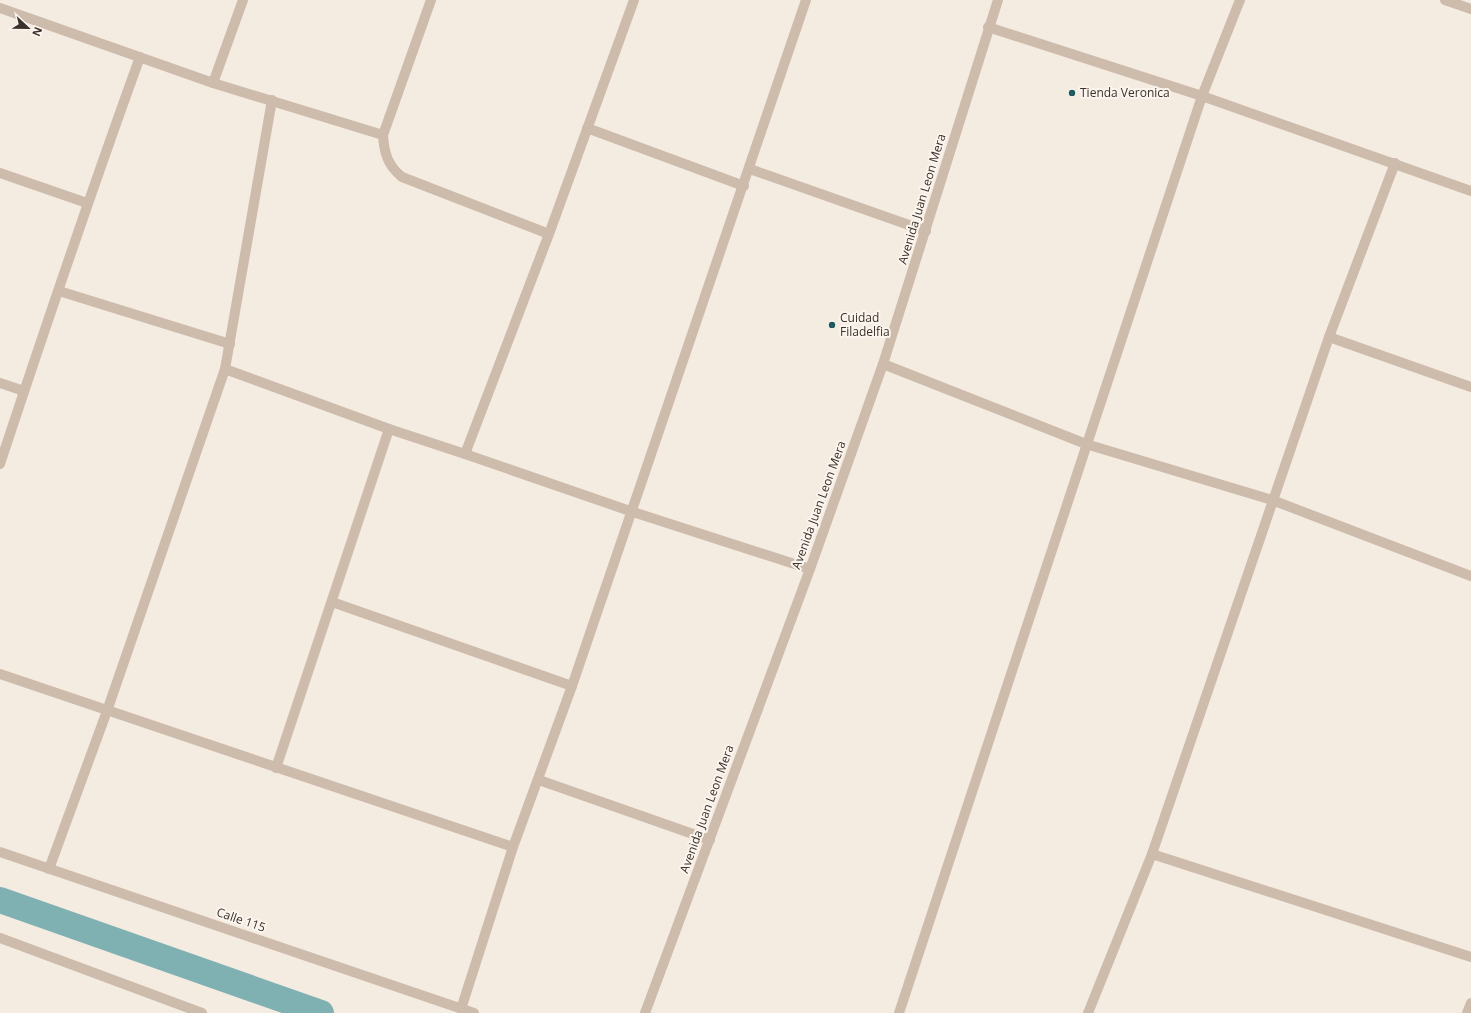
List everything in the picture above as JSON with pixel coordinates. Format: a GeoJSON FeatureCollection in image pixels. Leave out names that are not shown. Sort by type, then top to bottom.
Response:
{"type":"FeatureCollection","features":[{"type":"Feature","properties":{"kind":"street"},"geometry":{"type":"LineString","coordinates":[[213,83],[243,0]]}},
{"type":"Feature","properties":{"kind":"street"},"geometry":{"type":"LineString","coordinates":[[431,0],[383,135],[384,148],[388,161],[393,170],[402,177],[549,234]]}},
{"type":"Feature","properties":{"kind":"street"},"geometry":{"type":"LineString","coordinates":[[465,454],[549,234],[634,0]]}},
{"type":"Feature","properties":{"kind":"street"},"geometry":{"type":"LineString","coordinates":[[462,1009],[513,847],[539,780],[572,686],[630,511],[750,169],[806,0]]}},
{"type":"Feature","properties":{"kind":"street","name":"Avenida Juan Leon Mera"},"geometry":{"type":"LineString","coordinates":[[645,1013],[810,569],[883,364],[926,231],[988,27],[998,0]]}},
{"type":"Feature","properties":{"kind":"street"},"geometry":{"type":"LineString","coordinates":[[899,1013],[1202,96],[1240,0]]}},
{"type":"Feature","properties":{"kind":"street"},"geometry":{"type":"LineString","coordinates":[[1445,0],[1471,10]]}},
{"type":"Feature","properties":{"kind":"street"},"geometry":{"type":"LineString","coordinates":[[0,8],[213,83],[383,135]]}},
{"type":"Feature","properties":{"kind":"street"},"geometry":{"type":"LineString","coordinates":[[988,27],[1202,96],[1396,163],[1471,191]]}},
{"type":"Feature","properties":{"kind":"street"},"geometry":{"type":"LineString","coordinates":[[0,464],[87,203],[140,57]]}},
{"type":"Feature","properties":{"kind":"street"},"geometry":{"type":"LineString","coordinates":[[49,869],[107,711],[226,369],[272,100]]}},
{"type":"Feature","properties":{"kind":"street"},"geometry":{"type":"LineString","coordinates":[[587,128],[744,186]]}},
{"type":"Feature","properties":{"kind":"street"},"geometry":{"type":"LineString","coordinates":[[1090,1013],[1152,854],[1268,519],[1272,500],[1329,337],[1396,163]]}},
{"type":"Feature","properties":{"kind":"street"},"geometry":{"type":"LineString","coordinates":[[750,169],[926,231]]}},
{"type":"Feature","properties":{"kind":"street"},"geometry":{"type":"LineString","coordinates":[[0,173],[87,203]]}},
{"type":"Feature","properties":{"kind":"street"},"geometry":{"type":"LineString","coordinates":[[59,290],[230,344]]}},
{"type":"Feature","properties":{"kind":"street"},"geometry":{"type":"LineString","coordinates":[[1329,337],[1471,387]]}},
{"type":"Feature","properties":{"kind":"street"},"geometry":{"type":"LineString","coordinates":[[883,364],[1086,444],[1272,500],[1471,576]]}},
{"type":"Feature","properties":{"kind":"street"},"geometry":{"type":"LineString","coordinates":[[226,369],[389,430],[465,454],[630,511],[810,569]]}},
{"type":"Feature","properties":{"kind":"street"},"geometry":{"type":"LineString","coordinates":[[0,384],[24,391]]}},
{"type":"Feature","properties":{"kind":"street"},"geometry":{"type":"LineString","coordinates":[[276,768],[389,430]]}},
{"type":"Feature","properties":{"kind":"street"},"geometry":{"type":"LineString","coordinates":[[332,602],[572,686]]}},
{"type":"Feature","properties":{"kind":"street"},"geometry":{"type":"LineString","coordinates":[[0,674],[513,847]]}},
{"type":"Feature","properties":{"kind":"street"},"geometry":{"type":"LineString","coordinates":[[539,780],[710,840]]}},
{"type":"Feature","properties":{"kind":"street","name":"Calle 115"},"geometry":{"type":"LineString","coordinates":[[0,852],[474,1013]]}},
{"type":"Feature","properties":{"kind":"street"},"geometry":{"type":"LineString","coordinates":[[1152,854],[1471,958]]}},
{"type":"Feature","properties":{"kind":"street"},"geometry":{"type":"LineString","coordinates":[[0,938],[202,1013]]}},
{"type":"Feature","properties":{"kind":"street"},"geometry":{"type":"LineString","coordinates":[[1467,1013],[1471,1003]]}},
{"type":"Feature","properties":{"kind":"waterway"},"geometry":{"type":"LineString","coordinates":[[0,900],[321,1013]]}},
{"type":"Feature","properties":{"kind":"place","name":"Tienda Veronica"},"geometry":{"type":"Point","coordinates":[1072,93]}},
{"type":"Feature","properties":{"kind":"place","name":"Cuidad Filadelfia"},"geometry":{"type":"Point","coordinates":[832,325]}}]}
